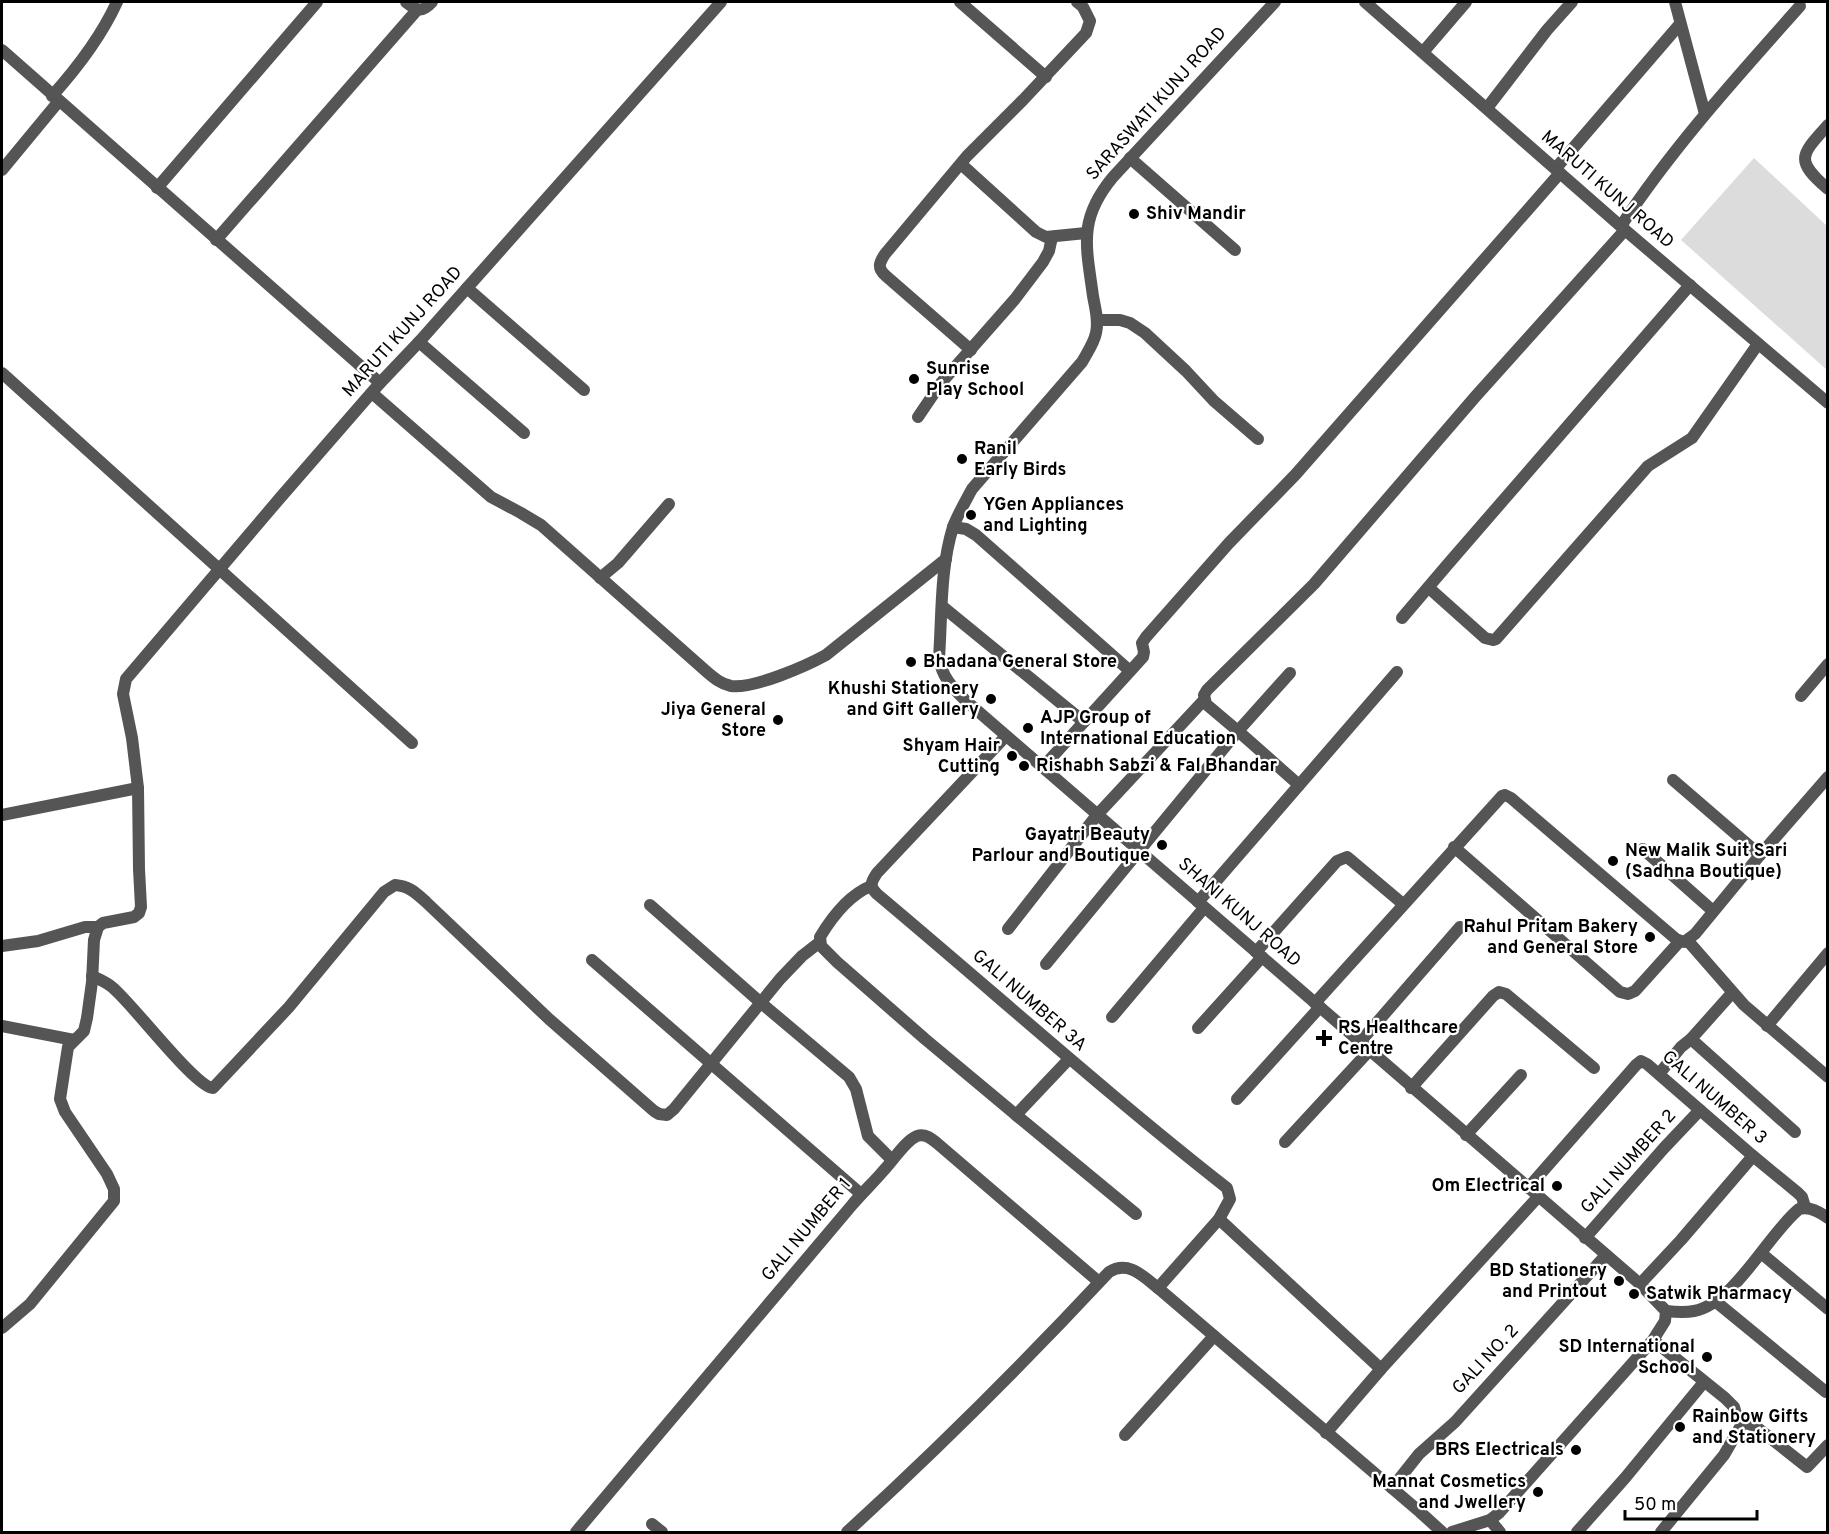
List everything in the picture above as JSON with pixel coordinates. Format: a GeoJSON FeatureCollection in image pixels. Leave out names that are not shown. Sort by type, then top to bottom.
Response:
{"type":"FeatureCollection","features":[{"type":"Feature","properties":{"kind":"street"},"geometry":{"type":"LineString","coordinates":[[2,170],[86,56],[117,2]]}},
{"type":"Feature","properties":{"kind":"street"},"geometry":{"type":"LineString","coordinates":[[157,188],[317,2]]}},
{"type":"Feature","properties":{"kind":"street"},"geometry":{"type":"LineString","coordinates":[[406,2],[417,10]]}},
{"type":"Feature","properties":{"kind":"street"},"geometry":{"type":"LineString","coordinates":[[216,240],[417,10],[425,9],[432,2]]}},
{"type":"Feature","properties":{"kind":"street","name":"MARUTI KUNJ ROAD"},"geometry":{"type":"LineString","coordinates":[[138,788],[132,738],[123,694],[130,672],[376,388],[721,2]]}},
{"type":"Feature","properties":{"kind":"street"},"geometry":{"type":"LineString","coordinates":[[960,2],[1046,76]]}},
{"type":"Feature","properties":{"kind":"street"},"geometry":{"type":"LineString","coordinates":[[971,350],[886,276],[879,268],[879,264],[961,164],[1086,33],[1090,21],[1088,14],[1077,2]]}},
{"type":"Feature","properties":{"kind":"street","name":"SARASWATI KUNJ ROAD"},"geometry":{"type":"LineString","coordinates":[[939,658],[945,560],[953,527],[961,508],[972,489],[1082,362],[1096,334],[1097,320],[1086,246],[1086,233],[1095,202],[1130,158],[1275,2]]}},
{"type":"Feature","properties":{"kind":"street","name":"MARUTI KUNJ ROAD"},"geometry":{"type":"LineString","coordinates":[[1365,2],[1827,403]]}},
{"type":"Feature","properties":{"kind":"street"},"geometry":{"type":"LineString","coordinates":[[1424,51],[1466,2]]}},
{"type":"Feature","properties":{"kind":"street"},"geometry":{"type":"LineString","coordinates":[[1487,108],[1547,30],[1572,2]]}},
{"type":"Feature","properties":{"kind":"street"},"geometry":{"type":"LineString","coordinates":[[1675,2],[1705,114]]}},
{"type":"Feature","properties":{"kind":"street"},"geometry":{"type":"LineString","coordinates":[[1299,785],[1206,704],[1204,695],[1211,684],[1314,584],[1623,228],[1670,156],[1800,6]]}},
{"type":"Feature","properties":{"kind":"street"},"geometry":{"type":"LineString","coordinates":[[1043,767],[1144,655],[1142,643],[1146,636],[1229,543],[1296,474],[1558,170],[1680,24]]}},
{"type":"Feature","properties":{"kind":"street"},"geometry":{"type":"LineString","coordinates":[[2,50],[216,240],[491,497],[541,525],[716,680],[732,686],[740,686],[795,670],[826,655],[945,560]]}},
{"type":"Feature","properties":{"kind":"street"},"geometry":{"type":"LineString","coordinates":[[1827,125],[1809,147],[1804,158],[1811,175],[1827,189]]}},
{"type":"Feature","properties":{"kind":"street"},"geometry":{"type":"LineString","coordinates":[[1130,158],[1235,250]]}},
{"type":"Feature","properties":{"kind":"street"},"geometry":{"type":"LineString","coordinates":[[961,164],[1036,232],[1046,237],[1086,233]]}},
{"type":"Feature","properties":{"kind":"street"},"geometry":{"type":"LineString","coordinates":[[918,417],[941,383],[1015,299],[1047,257],[1052,237]]}},
{"type":"Feature","properties":{"kind":"street"},"geometry":{"type":"LineString","coordinates":[[1402,618],[1690,285]]}},
{"type":"Feature","properties":{"kind":"street"},"geometry":{"type":"LineString","coordinates":[[467,288],[584,390]]}},
{"type":"Feature","properties":{"kind":"street"},"geometry":{"type":"LineString","coordinates":[[1097,320],[1120,320],[1130,323],[1145,333],[1214,401],[1258,440]]}},
{"type":"Feature","properties":{"kind":"street"},"geometry":{"type":"LineString","coordinates":[[419,342],[524,433]]}},
{"type":"Feature","properties":{"kind":"street"},"geometry":{"type":"LineString","coordinates":[[1429,588],[1485,638],[1496,639],[1648,466],[1692,438],[1758,344]]}},
{"type":"Feature","properties":{"kind":"street"},"geometry":{"type":"LineString","coordinates":[[2,373],[412,743]]}},
{"type":"Feature","properties":{"kind":"street"},"geometry":{"type":"LineString","coordinates":[[600,578],[618,563],[669,504]]}},
{"type":"Feature","properties":{"kind":"street"},"geometry":{"type":"LineString","coordinates":[[953,527],[966,529],[976,535],[1130,671]]}},
{"type":"Feature","properties":{"kind":"street"},"geometry":{"type":"LineString","coordinates":[[943,607],[1084,722]]}},
{"type":"Feature","properties":{"kind":"street","name":"SHANI KUNJ ROAD"},"geometry":{"type":"LineString","coordinates":[[939,658],[946,681],[965,700],[1640,1284],[1666,1311]]}},
{"type":"Feature","properties":{"kind":"street"},"geometry":{"type":"LineString","coordinates":[[1801,696],[1827,664]]}},
{"type":"Feature","properties":{"kind":"street"},"geometry":{"type":"LineString","coordinates":[[1112,1017],[1299,785],[1397,672]]}},
{"type":"Feature","properties":{"kind":"street"},"geometry":{"type":"LineString","coordinates":[[1046,964],[1238,731],[1290,674]]}},
{"type":"Feature","properties":{"kind":"street"},"geometry":{"type":"LineString","coordinates":[[1008,929],[1097,815],[1204,700]]}},
{"type":"Feature","properties":{"kind":"street"},"geometry":{"type":"LineString","coordinates":[[92,976],[112,987],[191,1072],[206,1086],[213,1088],[289,1007],[384,892],[395,885],[404,886],[413,890],[549,1019],[659,1114],[666,1115],[711,1064],[760,1002],[802,956],[820,942],[823,932],[850,899],[871,886],[877,873],[1006,735]]}},
{"type":"Feature","properties":{"kind":"street"},"geometry":{"type":"LineString","coordinates":[[1454,847],[1620,992],[1628,994],[1635,991],[1684,941],[1695,934],[1827,777]]}},
{"type":"Feature","properties":{"kind":"street"},"geometry":{"type":"LineString","coordinates":[[1673,780],[1760,855]]}},
{"type":"Feature","properties":{"kind":"street"},"geometry":{"type":"LineString","coordinates":[[2,815],[138,788],[140,910],[135,916],[103,923],[98,927],[94,940],[85,1027],[81,1035],[68,1047],[61,1104],[107,1174],[114,1190],[114,1201],[30,1304],[2,1328]]}},
{"type":"Feature","properties":{"kind":"street"},"geometry":{"type":"LineString","coordinates":[[1237,1099],[1403,904],[1498,798],[1505,795],[1508,795],[1684,941],[1732,993],[1827,1077]]}},
{"type":"Feature","properties":{"kind":"street"},"geometry":{"type":"LineString","coordinates":[[1643,849],[1713,911]]}},
{"type":"Feature","properties":{"kind":"street"},"geometry":{"type":"LineString","coordinates":[[1198,1029],[1342,857],[1347,857],[1403,904]]}},
{"type":"Feature","properties":{"kind":"street","name":"GALI NUMBER 3A"},"geometry":{"type":"LineString","coordinates":[[871,886],[877,894],[1069,1059],[1158,1134],[1227,1188],[1230,1199],[1219,1219],[1158,1288]]}},
{"type":"Feature","properties":{"kind":"street"},"geometry":{"type":"LineString","coordinates":[[650,905],[849,1077],[856,1089],[868,1136],[892,1160]]}},
{"type":"Feature","properties":{"kind":"street"},"geometry":{"type":"LineString","coordinates":[[2,946],[38,941],[85,927],[98,927]]}},
{"type":"Feature","properties":{"kind":"street"},"geometry":{"type":"LineString","coordinates":[[1286,1142],[1461,927]]}},
{"type":"Feature","properties":{"kind":"street"},"geometry":{"type":"LineString","coordinates":[[820,942],[824,951],[844,969],[1136,1214]]}},
{"type":"Feature","properties":{"kind":"street"},"geometry":{"type":"LineString","coordinates":[[1767,1026],[1827,953]]}},
{"type":"Feature","properties":{"kind":"street"},"geometry":{"type":"LineString","coordinates":[[592,960],[861,1194]]}},
{"type":"Feature","properties":{"kind":"street"},"geometry":{"type":"LineString","coordinates":[[1411,1088],[1499,992],[1506,994],[1594,1068]]}},
{"type":"Feature","properties":{"kind":"street"},"geometry":{"type":"LineString","coordinates":[[1659,1074],[1732,993]]}},
{"type":"Feature","properties":{"kind":"street"},"geometry":{"type":"LineString","coordinates":[[2,1026],[74,1040]]}},
{"type":"Feature","properties":{"kind":"street"},"geometry":{"type":"LineString","coordinates":[[1691,1040],[1795,1132]]}},
{"type":"Feature","properties":{"kind":"street"},"geometry":{"type":"LineString","coordinates":[[1016,1115],[1069,1059]]}},
{"type":"Feature","properties":{"kind":"street","name":"GALI NUMBER 3"},"geometry":{"type":"LineString","coordinates":[[1528,1188],[1638,1063],[1644,1062],[1798,1193],[1805,1207]]}},
{"type":"Feature","properties":{"kind":"street"},"geometry":{"type":"LineString","coordinates":[[1466,1135],[1521,1075]]}},
{"type":"Feature","properties":{"kind":"street","name":"GALI NUMBER 2"},"geometry":{"type":"LineString","coordinates":[[1586,1238],[1664,1148],[1701,1110]]}},
{"type":"Feature","properties":{"kind":"street","name":"GALI NUMBER 1"},"geometry":{"type":"LineString","coordinates":[[577,1532],[861,1194],[913,1138],[919,1135],[931,1139],[1099,1282]]}},
{"type":"Feature","properties":{"kind":"street"},"geometry":{"type":"LineString","coordinates":[[1640,1284],[1753,1156]]}},
{"type":"Feature","properties":{"kind":"street"},"geometry":{"type":"LineString","coordinates":[[1326,1433],[1381,1369],[1538,1197]]}},
{"type":"Feature","properties":{"kind":"street"},"geometry":{"type":"LineString","coordinates":[[1452,1533],[1490,1520],[1499,1513],[1653,1340],[1665,1320],[1666,1311],[1683,1313],[1707,1307],[1730,1288],[1795,1212],[1805,1207],[1825,1211]]}},
{"type":"Feature","properties":{"kind":"street"},"geometry":{"type":"LineString","coordinates":[[1219,1219],[1381,1369]]}},
{"type":"Feature","properties":{"kind":"street"},"geometry":{"type":"LineString","coordinates":[[1761,1253],[1827,1309]]}},
{"type":"Feature","properties":{"kind":"street","name":"GALI NO. 2"},"geometry":{"type":"LineString","coordinates":[[1392,1488],[1419,1454],[1455,1422],[1606,1255]]}},
{"type":"Feature","properties":{"kind":"street"},"geometry":{"type":"LineString","coordinates":[[847,1533],[992,1394],[1099,1282],[1115,1268],[1124,1267],[1141,1274],[1158,1288],[1442,1533]]}},
{"type":"Feature","properties":{"kind":"street"},"geometry":{"type":"LineString","coordinates":[[1715,1301],[1826,1392]]}},
{"type":"Feature","properties":{"kind":"street"},"geometry":{"type":"LineString","coordinates":[[1125,1435],[1214,1336]]}},
{"type":"Feature","properties":{"kind":"street"},"geometry":{"type":"LineString","coordinates":[[1653,1340],[1734,1407],[1743,1422],[1755,1426],[1807,1467],[1827,1445]]}},
{"type":"Feature","properties":{"kind":"street"},"geometry":{"type":"LineString","coordinates":[[1577,1533],[1704,1382]]}},
{"type":"Feature","properties":{"kind":"street"},"geometry":{"type":"LineString","coordinates":[[1661,1533],[1724,1455],[1743,1422]]}},
{"type":"Feature","properties":{"kind":"street"},"geometry":{"type":"LineString","coordinates":[[1490,1520],[1500,1533]]}},
{"type":"Feature","properties":{"kind":"shaded area"},"geometry":{"type":"Polygon","coordinates":[[[1754,158],[1827,226],[1827,370],[1681,240],[1754,158]]]}},
{"type":"Feature","properties":{"kind":"place","name":"Shiv Mandir"},"geometry":{"type":"Point","coordinates":[1134,214]}},
{"type":"Feature","properties":{"kind":"place","name":"Sunrise Play School"},"geometry":{"type":"Point","coordinates":[914,379]}},
{"type":"Feature","properties":{"kind":"place","name":"Ranil Early Birds"},"geometry":{"type":"Point","coordinates":[962,459]}},
{"type":"Feature","properties":{"kind":"place","name":"YGen Appliances and Lighting"},"geometry":{"type":"Point","coordinates":[971,515]}},
{"type":"Feature","properties":{"kind":"place","name":"Bhadana General Store"},"geometry":{"type":"Point","coordinates":[911,662]}},
{"type":"Feature","properties":{"kind":"place","name":"Khushi Stationery and Gift Gallery"},"geometry":{"type":"Point","coordinates":[991,699]}},
{"type":"Feature","properties":{"kind":"place","name":"Jiya General Store"},"geometry":{"type":"Point","coordinates":[778,720]}},
{"type":"Feature","properties":{"kind":"place","name":"AJP Group of International Education"},"geometry":{"type":"Point","coordinates":[1028,728]}},
{"type":"Feature","properties":{"kind":"place","name":"Shyam Hair Cutting"},"geometry":{"type":"Point","coordinates":[1012,756]}},
{"type":"Feature","properties":{"kind":"place","name":"Rishabh Sabzi & Fal Bhandar"},"geometry":{"type":"Point","coordinates":[1024,766]}},
{"type":"Feature","properties":{"kind":"place","name":"Gayatri Beauty Parlour and Boutique"},"geometry":{"type":"Point","coordinates":[1162,845]}},
{"type":"Feature","properties":{"kind":"place","name":"New Malik Suit Sari (Sadhna Boutique)"},"geometry":{"type":"Point","coordinates":[1613,861]}},
{"type":"Feature","properties":{"kind":"place","name":"Rahul Pritam Bakery and General Store"},"geometry":{"type":"Point","coordinates":[1650,937]}},
{"type":"Feature","properties":{"kind":"place","name":"RS Healthcare Centre"},"geometry":{"type":"Point","coordinates":[1324,1038]}},
{"type":"Feature","properties":{"kind":"place","name":"Om Electrical"},"geometry":{"type":"Point","coordinates":[1557,1186]}},
{"type":"Feature","properties":{"kind":"place","name":"BD Stationery and Printout"},"geometry":{"type":"Point","coordinates":[1619,1281]}},
{"type":"Feature","properties":{"kind":"place","name":"Satwik Pharmacy"},"geometry":{"type":"Point","coordinates":[1634,1294]}},
{"type":"Feature","properties":{"kind":"place","name":"SD International School"},"geometry":{"type":"Point","coordinates":[1707,1357]}},
{"type":"Feature","properties":{"kind":"place","name":"Rainbow Gifts and Stationery"},"geometry":{"type":"Point","coordinates":[1680,1427]}},
{"type":"Feature","properties":{"kind":"place","name":"BRS Electricals"},"geometry":{"type":"Point","coordinates":[1576,1450]}},
{"type":"Feature","properties":{"kind":"place","name":"Mannat Cosmetics and Jwellery"},"geometry":{"type":"Point","coordinates":[1538,1492]}}]}
